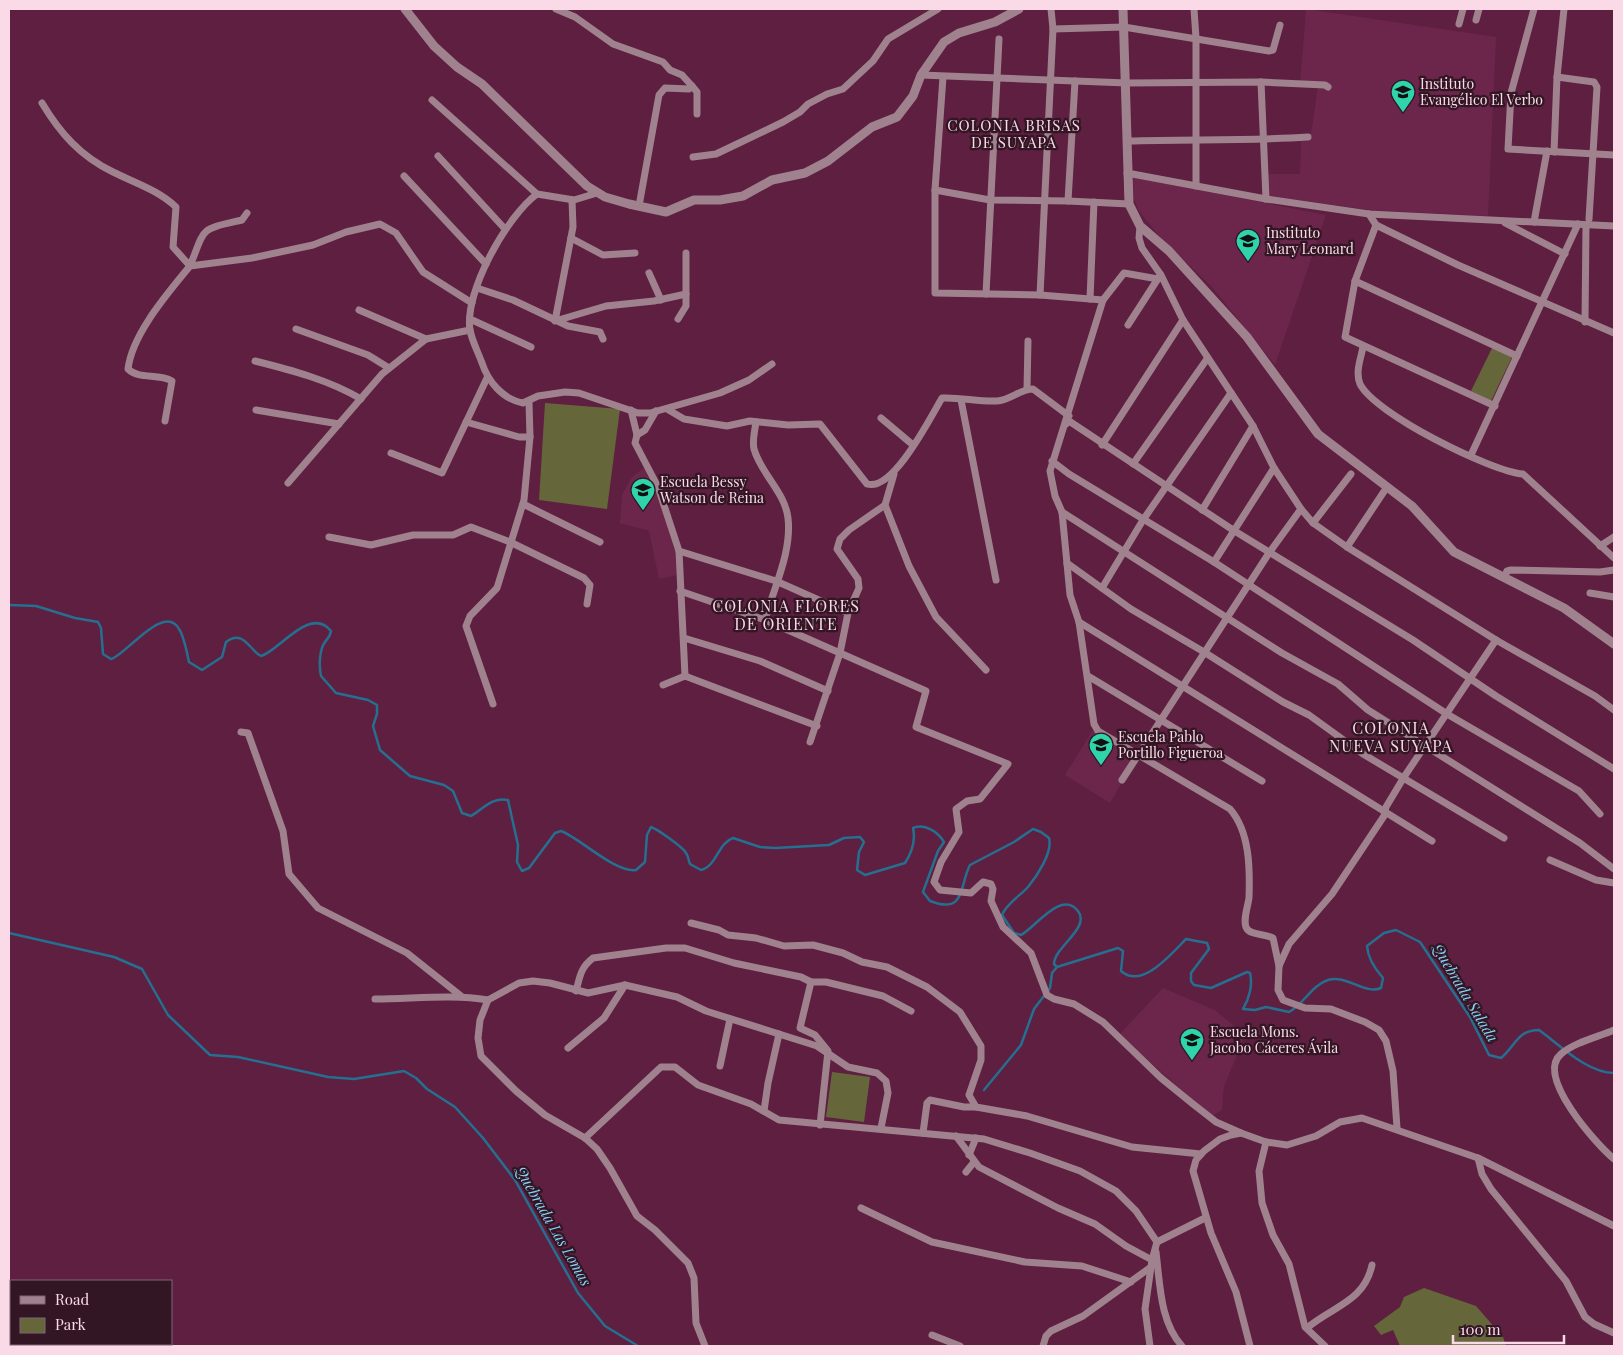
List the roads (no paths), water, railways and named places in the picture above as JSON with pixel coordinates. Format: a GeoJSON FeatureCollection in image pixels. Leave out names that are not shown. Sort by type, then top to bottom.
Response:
{"type":"FeatureCollection","features":[{"type":"Feature","properties":{"kind":"street"},"geometry":{"type":"LineString","coordinates":[[405,9],[434,46],[457,67],[482,84],[587,186],[596,193],[666,212],[694,200],[720,200],[743,196],[772,180],[805,173],[828,161],[872,127],[897,117],[913,96],[921,75],[944,42],[952,36],[995,22],[1019,9]]}},
{"type":"Feature","properties":{"kind":"street"},"geometry":{"type":"LineString","coordinates":[[556,9],[575,18],[613,44],[663,62],[670,70],[682,75],[697,92],[697,114]]}},
{"type":"Feature","properties":{"kind":"street"},"geometry":{"type":"LineString","coordinates":[[693,157],[716,154],[783,122],[800,112],[808,104],[827,94],[843,89],[873,60],[888,39],[938,9]]}},
{"type":"Feature","properties":{"kind":"street"},"geometry":{"type":"LineString","coordinates":[[1040,295],[1043,201],[1053,29],[1051,9]]}},
{"type":"Feature","properties":{"kind":"street"},"geometry":{"type":"LineString","coordinates":[[1123,9],[1127,83],[1127,174],[1129,204],[1140,226],[1169,251],[1247,337],[1313,429],[1417,510],[1448,547],[1564,608],[1614,644]]}},
{"type":"Feature","properties":{"kind":"street"},"geometry":{"type":"LineString","coordinates":[[1194,9],[1196,38],[1196,186]]}},
{"type":"Feature","properties":{"kind":"street"},"geometry":{"type":"LineString","coordinates":[[1459,24],[1463,9]]}},
{"type":"Feature","properties":{"kind":"street"},"geometry":{"type":"LineString","coordinates":[[1476,20],[1479,9]]}},
{"type":"Feature","properties":{"kind":"street"},"geometry":{"type":"LineString","coordinates":[[1534,9],[1511,93],[1508,149],[1614,154]]}},
{"type":"Feature","properties":{"kind":"street"},"geometry":{"type":"LineString","coordinates":[[1534,222],[1550,151],[1564,9]]}},
{"type":"Feature","properties":{"kind":"street"},"geometry":{"type":"LineString","coordinates":[[1053,29],[1124,27],[1272,50],[1280,25]]}},
{"type":"Feature","properties":{"kind":"street"},"geometry":{"type":"LineString","coordinates":[[986,294],[999,38]]}},
{"type":"Feature","properties":{"kind":"street"},"geometry":{"type":"LineString","coordinates":[[921,75],[1127,83],[1296,82],[1325,85],[1328,87]]}},
{"type":"Feature","properties":{"kind":"street"},"geometry":{"type":"LineString","coordinates":[[943,77],[935,190],[935,293],[1040,295],[1103,300]]}},
{"type":"Feature","properties":{"kind":"street"},"geometry":{"type":"LineString","coordinates":[[1558,77],[1596,84],[1594,154],[1585,223],[1585,322]]}},
{"type":"Feature","properties":{"kind":"street"},"geometry":{"type":"LineString","coordinates":[[1068,201],[1075,81]]}},
{"type":"Feature","properties":{"kind":"street"},"geometry":{"type":"LineString","coordinates":[[1261,82],[1266,199]]}},
{"type":"Feature","properties":{"kind":"street"},"geometry":{"type":"LineString","coordinates":[[639,206],[659,95],[665,88],[686,90],[691,89],[692,86]]}},
{"type":"Feature","properties":{"kind":"street"},"geometry":{"type":"LineString","coordinates":[[432,100],[537,194],[572,200],[596,193]]}},
{"type":"Feature","properties":{"kind":"street"},"geometry":{"type":"LineString","coordinates":[[42,103],[60,132],[93,160],[162,194],[176,208],[173,247],[190,266]]}},
{"type":"Feature","properties":{"kind":"street"},"geometry":{"type":"LineString","coordinates":[[1128,141],[1197,138],[1264,140],[1308,137]]}},
{"type":"Feature","properties":{"kind":"street"},"geometry":{"type":"LineString","coordinates":[[438,156],[505,229]]}},
{"type":"Feature","properties":{"kind":"street"},"geometry":{"type":"LineString","coordinates":[[1127,174],[1266,199],[1369,214],[1585,223],[1614,226]]}},
{"type":"Feature","properties":{"kind":"street"},"geometry":{"type":"LineString","coordinates":[[404,176],[486,264]]}},
{"type":"Feature","properties":{"kind":"street"},"geometry":{"type":"LineString","coordinates":[[935,190],[990,200],[1129,204]]}},
{"type":"Feature","properties":{"kind":"street"},"geometry":{"type":"LineString","coordinates":[[537,194],[522,208],[505,229],[486,264],[472,303],[470,319],[470,330],[488,378],[514,401],[523,403],[529,402],[538,396],[571,392],[588,394],[643,414],[720,393],[749,380],[772,364]]}},
{"type":"Feature","properties":{"kind":"street"},"geometry":{"type":"LineString","coordinates":[[555,321],[571,238],[572,200]]}},
{"type":"Feature","properties":{"kind":"street"},"geometry":{"type":"LineString","coordinates":[[1090,299],[1094,202]]}},
{"type":"Feature","properties":{"kind":"street"},"geometry":{"type":"LineString","coordinates":[[166,421],[172,381],[162,376],[133,374],[128,369],[129,360],[154,310],[190,266],[207,228],[242,220],[246,213]]}},
{"type":"Feature","properties":{"kind":"street"},"geometry":{"type":"LineString","coordinates":[[1369,214],[1376,225],[1585,322],[1614,333]]}},
{"type":"Feature","properties":{"kind":"street"},"geometry":{"type":"LineString","coordinates":[[1503,221],[1565,254]]}},
{"type":"Feature","properties":{"kind":"street"},"geometry":{"type":"LineString","coordinates":[[1471,455],[1565,254],[1585,223]]}},
{"type":"Feature","properties":{"kind":"street"},"geometry":{"type":"LineString","coordinates":[[190,266],[252,258],[313,245],[346,232],[380,224],[396,232],[423,272],[472,303]]}},
{"type":"Feature","properties":{"kind":"street"},"geometry":{"type":"LineString","coordinates":[[1376,225],[1355,281],[1345,337],[1495,406]]}},
{"type":"Feature","properties":{"kind":"street"},"geometry":{"type":"LineString","coordinates":[[1140,226],[1140,244],[1182,320],[1253,426],[1274,468],[1300,509],[1313,523],[1347,547],[1496,640],[1595,696],[1614,710]]}},
{"type":"Feature","properties":{"kind":"street"},"geometry":{"type":"LineString","coordinates":[[571,238],[603,255],[635,253]]}},
{"type":"Feature","properties":{"kind":"street"},"geometry":{"type":"LineString","coordinates":[[678,319],[686,306],[686,254]]}},
{"type":"Feature","properties":{"kind":"street"},"geometry":{"type":"LineString","coordinates":[[649,273],[661,300]]}},
{"type":"Feature","properties":{"kind":"street"},"geometry":{"type":"LineString","coordinates":[[1159,277],[1124,273],[1103,300],[1069,416],[1052,461],[1050,472],[1062,512],[1070,595],[1079,622],[1092,712],[1098,730],[1230,809],[1239,820],[1247,846],[1249,897],[1246,927],[1249,931],[1273,938],[1280,966],[1278,994],[1287,1002],[1301,1007],[1326,1008],[1342,1013],[1373,1026],[1384,1036],[1393,1072],[1397,1128]]}},
{"type":"Feature","properties":{"kind":"street"},"geometry":{"type":"LineString","coordinates":[[1128,325],[1159,277]]}},
{"type":"Feature","properties":{"kind":"street"},"geometry":{"type":"LineString","coordinates":[[1355,281],[1517,356]]}},
{"type":"Feature","properties":{"kind":"street"},"geometry":{"type":"LineString","coordinates":[[477,288],[513,300],[555,321],[578,329],[600,332],[603,339]]}},
{"type":"Feature","properties":{"kind":"street"},"geometry":{"type":"LineString","coordinates":[[555,321],[606,306],[661,300],[686,294]]}},
{"type":"Feature","properties":{"kind":"street"},"geometry":{"type":"LineString","coordinates":[[359,310],[426,339]]}},
{"type":"Feature","properties":{"kind":"street"},"geometry":{"type":"LineString","coordinates":[[470,319],[531,347]]}},
{"type":"Feature","properties":{"kind":"street"},"geometry":{"type":"LineString","coordinates":[[1102,445],[1182,320]]}},
{"type":"Feature","properties":{"kind":"street"},"geometry":{"type":"LineString","coordinates":[[296,329],[368,355],[390,368]]}},
{"type":"Feature","properties":{"kind":"street"},"geometry":{"type":"LineString","coordinates":[[288,483],[390,368],[426,339],[470,330]]}},
{"type":"Feature","properties":{"kind":"street"},"geometry":{"type":"LineString","coordinates":[[1027,388],[1028,341]]}},
{"type":"Feature","properties":{"kind":"street"},"geometry":{"type":"LineString","coordinates":[[1364,347],[1357,375],[1363,389],[1383,409],[1406,424],[1471,455],[1510,472],[1523,474],[1614,558]]}},
{"type":"Feature","properties":{"kind":"street"},"geometry":{"type":"LineString","coordinates":[[1133,464],[1207,359]]}},
{"type":"Feature","properties":{"kind":"street"},"geometry":{"type":"LineString","coordinates":[[255,361],[294,371],[343,388],[361,399]]}},
{"type":"Feature","properties":{"kind":"street"},"geometry":{"type":"LineString","coordinates":[[391,453],[442,473],[446,469],[466,422],[488,378]]}},
{"type":"Feature","properties":{"kind":"street"},"geometry":{"type":"LineString","coordinates":[[810,742],[817,726],[840,653],[848,613],[859,588],[858,579],[837,550],[840,538],[885,505],[894,474],[942,398],[998,401],[1014,397],[1027,388],[1037,390],[1069,416]]}},
{"type":"Feature","properties":{"kind":"street"},"geometry":{"type":"LineString","coordinates":[[1102,588],[1125,553],[1143,520],[1231,393]]}},
{"type":"Feature","properties":{"kind":"street"},"geometry":{"type":"LineString","coordinates":[[961,400],[996,580]]}},
{"type":"Feature","properties":{"kind":"street"},"geometry":{"type":"LineString","coordinates":[[493,704],[466,626],[470,616],[497,588],[523,504],[530,437],[529,402]]}},
{"type":"Feature","properties":{"kind":"street"},"geometry":{"type":"LineString","coordinates":[[667,408],[684,419],[727,426],[750,421],[788,425],[820,424],[867,484],[880,484],[894,474]]}},
{"type":"Feature","properties":{"kind":"street"},"geometry":{"type":"LineString","coordinates":[[256,410],[339,424]]}},
{"type":"Feature","properties":{"kind":"street"},"geometry":{"type":"LineString","coordinates":[[631,410],[637,435],[635,443],[658,487],[679,551],[685,676]]}},
{"type":"Feature","properties":{"kind":"street"},"geometry":{"type":"LineString","coordinates":[[637,435],[645,430],[656,412]]}},
{"type":"Feature","properties":{"kind":"street"},"geometry":{"type":"LineString","coordinates":[[881,418],[913,446]]}},
{"type":"Feature","properties":{"kind":"street"},"geometry":{"type":"LineString","coordinates":[[1066,425],[1069,421],[1102,445],[1168,485],[1202,510],[1268,553],[1472,678],[1496,696],[1614,769]]}},
{"type":"Feature","properties":{"kind":"street"},"geometry":{"type":"LineString","coordinates":[[466,422],[519,437],[530,437]]}},
{"type":"Feature","properties":{"kind":"street"},"geometry":{"type":"LineString","coordinates":[[756,422],[753,447],[761,469],[782,500],[788,516],[789,541],[765,620]]}},
{"type":"Feature","properties":{"kind":"street"},"geometry":{"type":"LineString","coordinates":[[1202,510],[1253,426]]}},
{"type":"Feature","properties":{"kind":"street"},"geometry":{"type":"LineString","coordinates":[[1052,461],[1069,474],[1214,562],[1447,714],[1579,791],[1600,814]]}},
{"type":"Feature","properties":{"kind":"street"},"geometry":{"type":"LineString","coordinates":[[1214,562],[1274,468]]}},
{"type":"Feature","properties":{"kind":"street"},"geometry":{"type":"LineString","coordinates":[[1313,523],[1351,474]]}},
{"type":"Feature","properties":{"kind":"street"},"geometry":{"type":"LineString","coordinates":[[1347,547],[1387,488]]}},
{"type":"Feature","properties":{"kind":"street"},"geometry":{"type":"LineString","coordinates":[[523,504],[600,542]]}},
{"type":"Feature","properties":{"kind":"street"},"geometry":{"type":"LineString","coordinates":[[885,505],[909,566],[936,617],[986,670]]}},
{"type":"Feature","properties":{"kind":"street"},"geometry":{"type":"LineString","coordinates":[[1122,780],[1268,553],[1300,509]]}},
{"type":"Feature","properties":{"kind":"street"},"geometry":{"type":"LineString","coordinates":[[1062,512],[1282,653],[1338,684],[1368,710],[1580,843],[1614,869]]}},
{"type":"Feature","properties":{"kind":"street"},"geometry":{"type":"LineString","coordinates":[[329,537],[371,544],[413,535],[453,535],[471,527],[510,542],[588,581],[590,585],[586,604]]}},
{"type":"Feature","properties":{"kind":"street"},"geometry":{"type":"LineString","coordinates":[[1600,546],[1614,536]]}},
{"type":"Feature","properties":{"kind":"street"},"geometry":{"type":"LineString","coordinates":[[679,551],[776,581],[848,613]]}},
{"type":"Feature","properties":{"kind":"street"},"geometry":{"type":"LineString","coordinates":[[1066,563],[1131,609],[1283,702],[1309,715],[1364,754],[1504,838]]}},
{"type":"Feature","properties":{"kind":"street"},"geometry":{"type":"LineString","coordinates":[[1504,578],[1507,571],[1511,570],[1600,572],[1614,570]]}},
{"type":"Feature","properties":{"kind":"street"},"geometry":{"type":"LineString","coordinates":[[680,591],[765,620],[926,691],[916,727],[1008,763],[980,799],[967,801],[956,809],[959,832],[941,862],[934,882],[940,890],[954,893],[971,893],[983,882],[991,884],[993,889],[991,901],[1003,927],[1031,954],[1046,992],[1054,999],[1074,1004],[1103,1022],[1161,1078],[1216,1122],[1241,1133],[1282,1146],[1316,1136],[1340,1122],[1362,1118],[1397,1128],[1478,1158],[1614,1226]]}},
{"type":"Feature","properties":{"kind":"street"},"geometry":{"type":"LineString","coordinates":[[1590,593],[1614,597]]}},
{"type":"Feature","properties":{"kind":"street"},"geometry":{"type":"LineString","coordinates":[[1079,622],[1432,841]]}},
{"type":"Feature","properties":{"kind":"street"},"geometry":{"type":"LineString","coordinates":[[684,638],[760,661],[828,691]]}},
{"type":"Feature","properties":{"kind":"street"},"geometry":{"type":"LineString","coordinates":[[1280,966],[1291,941],[1332,894],[1385,811],[1404,777],[1496,640]]}},
{"type":"Feature","properties":{"kind":"street"},"geometry":{"type":"LineString","coordinates":[[663,685],[685,676],[817,726]]}},
{"type":"Feature","properties":{"kind":"street"},"geometry":{"type":"LineString","coordinates":[[1088,676],[1262,781]]}},
{"type":"Feature","properties":{"kind":"street"},"geometry":{"type":"LineString","coordinates":[[241,732],[248,733],[269,788],[287,848],[286,862],[289,874],[318,908],[407,953],[461,996]]}},
{"type":"Feature","properties":{"kind":"street"},"geometry":{"type":"LineString","coordinates":[[1550,860],[1596,880],[1614,883]]}},
{"type":"Feature","properties":{"kind":"street"},"geometry":{"type":"LineString","coordinates":[[691,923],[719,930],[728,935],[756,938],[784,946],[810,944],[843,953],[862,962],[887,967],[927,987],[960,1012],[981,1046],[981,1060],[969,1095],[976,1107]]}},
{"type":"Feature","properties":{"kind":"street"},"geometry":{"type":"LineString","coordinates":[[576,991],[580,972],[584,965],[593,958],[666,948],[686,948],[734,963],[801,977],[811,982],[826,982],[883,996],[911,1011]]}},
{"type":"Feature","properties":{"kind":"street"},"geometry":{"type":"LineString","coordinates":[[375,999],[418,1000],[461,996],[488,1000],[519,983],[533,981],[550,983],[588,993],[625,985],[677,998],[706,1012],[828,1051]]}},
{"type":"Feature","properties":{"kind":"street"},"geometry":{"type":"LineString","coordinates":[[811,982],[800,1028],[815,1035],[828,1051],[848,1066],[870,1070],[886,1081],[888,1093],[881,1128]]}},
{"type":"Feature","properties":{"kind":"street"},"geometry":{"type":"LineString","coordinates":[[568,1048],[604,1018],[625,985]]}},
{"type":"Feature","properties":{"kind":"street"},"geometry":{"type":"LineString","coordinates":[[488,1000],[480,1020],[478,1038],[480,1056],[493,1066],[502,1080],[545,1115],[585,1138],[597,1149],[637,1216],[655,1230],[688,1262],[694,1278],[696,1323],[705,1346]]}},
{"type":"Feature","properties":{"kind":"street"},"geometry":{"type":"LineString","coordinates":[[720,1066],[730,1019]]}},
{"type":"Feature","properties":{"kind":"street"},"geometry":{"type":"LineString","coordinates":[[1614,1030],[1561,1054],[1555,1064],[1554,1073],[1560,1092],[1585,1127],[1614,1159]]}},
{"type":"Feature","properties":{"kind":"street"},"geometry":{"type":"LineString","coordinates":[[764,1112],[768,1083],[779,1034]]}},
{"type":"Feature","properties":{"kind":"street"},"geometry":{"type":"LineString","coordinates":[[820,1125],[828,1051]]}},
{"type":"Feature","properties":{"kind":"street"},"geometry":{"type":"LineString","coordinates":[[585,1138],[661,1067],[668,1065],[675,1067],[698,1085],[751,1104],[779,1120],[976,1138],[1030,1153],[1080,1171],[1116,1191],[1136,1211],[1156,1246],[1163,1306],[1170,1333],[1182,1346]]}},
{"type":"Feature","properties":{"kind":"street"},"geometry":{"type":"LineString","coordinates":[[923,1133],[927,1103],[930,1100],[1027,1116],[1132,1147],[1201,1154]]}},
{"type":"Feature","properties":{"kind":"street"},"geometry":{"type":"LineString","coordinates":[[1241,1133],[1220,1139],[1201,1154],[1194,1164],[1193,1171],[1205,1218],[1236,1292],[1250,1346]]}},
{"type":"Feature","properties":{"kind":"street"},"geometry":{"type":"LineString","coordinates":[[956,1136],[979,1168],[1058,1208],[1095,1224],[1152,1264]]}},
{"type":"Feature","properties":{"kind":"street"},"geometry":{"type":"LineString","coordinates":[[969,1156],[976,1138]]}},
{"type":"Feature","properties":{"kind":"street"},"geometry":{"type":"LineString","coordinates":[[1266,1142],[1259,1171],[1262,1203],[1273,1235],[1289,1264],[1307,1328],[1325,1346]]}},
{"type":"Feature","properties":{"kind":"street"},"geometry":{"type":"LineString","coordinates":[[1478,1158],[1482,1174],[1491,1189],[1566,1281],[1585,1317],[1594,1324],[1614,1333]]}},
{"type":"Feature","properties":{"kind":"street"},"geometry":{"type":"LineString","coordinates":[[966,1172],[974,1162]]}},
{"type":"Feature","properties":{"kind":"street"},"geometry":{"type":"LineString","coordinates":[[860,1208],[932,1242],[1025,1262],[1082,1266],[1131,1282]]}},
{"type":"Feature","properties":{"kind":"street"},"geometry":{"type":"LineString","coordinates":[[1150,1346],[1144,1309],[1156,1246],[1205,1218]]}},
{"type":"Feature","properties":{"kind":"street"},"geometry":{"type":"LineString","coordinates":[[1043,1346],[1046,1336],[1051,1331],[1083,1316],[1131,1282],[1152,1264]]}},
{"type":"Feature","properties":{"kind":"street"},"geometry":{"type":"LineString","coordinates":[[1307,1328],[1322,1315],[1357,1296],[1369,1279],[1372,1265]]}},
{"type":"Feature","properties":{"kind":"street"},"geometry":{"type":"LineString","coordinates":[[932,1335],[960,1346]]}},
{"type":"Feature","properties":{"kind":"waterway","name":"Quebrada Salada"},"geometry":{"type":"LineString","coordinates":[[9,605],[36,606],[75,618],[98,622],[101,628],[103,654],[111,659],[155,626],[164,622],[172,622],[179,629],[182,636],[189,662],[202,670],[222,657],[226,642],[232,639],[242,639],[261,656],[304,626],[314,623],[323,624],[331,631],[322,649],[321,676],[336,693],[368,700],[377,705],[377,714],[373,726],[380,750],[410,776],[444,785],[453,791],[462,813],[471,816],[497,800],[508,800],[518,845],[517,862],[522,871],[529,868],[555,833],[561,831],[608,861],[618,866],[636,870],[645,862],[647,835],[651,827],[684,850],[690,864],[701,870],[711,864],[724,845],[733,838],[760,847],[775,848],[829,845],[844,838],[860,837],[864,842],[859,852],[857,870],[865,875],[905,863],[913,846],[913,828],[922,827],[931,829],[944,842],[938,851],[923,892],[930,901],[950,904],[956,901],[959,896],[970,865],[1014,842],[1033,829],[1049,838],[1049,850],[1032,882],[1007,907],[1002,915],[1014,933],[1021,935],[1056,907],[1071,905],[1078,911],[1081,917],[1080,924],[1056,958],[1054,964],[1057,967],[1118,948],[1123,951],[1121,971],[1129,976],[1138,976],[1156,967],[1186,939],[1207,943],[1209,949],[1191,973],[1191,981],[1194,985],[1211,988],[1247,972],[1250,973],[1251,987],[1243,1009],[1255,1010],[1266,1007],[1289,1012],[1317,986],[1328,980],[1342,980],[1368,989],[1381,988],[1383,978],[1372,964],[1367,946],[1384,933],[1396,930],[1420,942],[1470,1017],[1489,1055],[1501,1058],[1521,1036],[1539,1030],[1584,1063],[1604,1072],[1614,1073]]}},
{"type":"Feature","properties":{"kind":"waterway","name":"Quebrada Las Lomas"},"geometry":{"type":"LineString","coordinates":[[9,933],[114,957],[142,969],[168,1015],[210,1055],[238,1057],[328,1077],[354,1079],[404,1071],[416,1078],[427,1089],[455,1107],[483,1138],[515,1180],[578,1293],[605,1326],[638,1346]]}},
{"type":"Feature","properties":{"kind":"waterway"},"geometry":{"type":"LineString","coordinates":[[984,1090],[1021,1045],[1034,1009],[1050,988],[1052,973],[1057,967]]}},
{"type":"Feature","properties":{"kind":"place","name":"Instituto Evangélico El Verbo"},"geometry":{"type":"Point","coordinates":[1403,113]}},
{"type":"Feature","properties":{"kind":"place","name":"Instituto Mary Leonard"},"geometry":{"type":"Point","coordinates":[1248,262]}},
{"type":"Feature","properties":{"kind":"place","name":"Escuela Bessy Watson de Reina"},"geometry":{"type":"Point","coordinates":[643,511]}},
{"type":"Feature","properties":{"kind":"place","name":"Escuela Pablo Portillo Figueroa"},"geometry":{"type":"Point","coordinates":[1101,766]}},
{"type":"Feature","properties":{"kind":"place","name":"Escuela Mons. Jacobo Cáceres Ávila"},"geometry":{"type":"Point","coordinates":[1192,1061]}},
{"type":"Feature","properties":{"kind":"district","name":"COLONIA BRISAS DE SUYAPA"},"geometry":{"type":"Point","coordinates":[1014,134]}},
{"type":"Feature","properties":{"kind":"district","name":"COLONIA FLORES DE ORIENTE"},"geometry":{"type":"Point","coordinates":[786,615]}},
{"type":"Feature","properties":{"kind":"district","name":"COLONIA NUEVA SUYAPA"},"geometry":{"type":"Point","coordinates":[1391,737]}}]}
